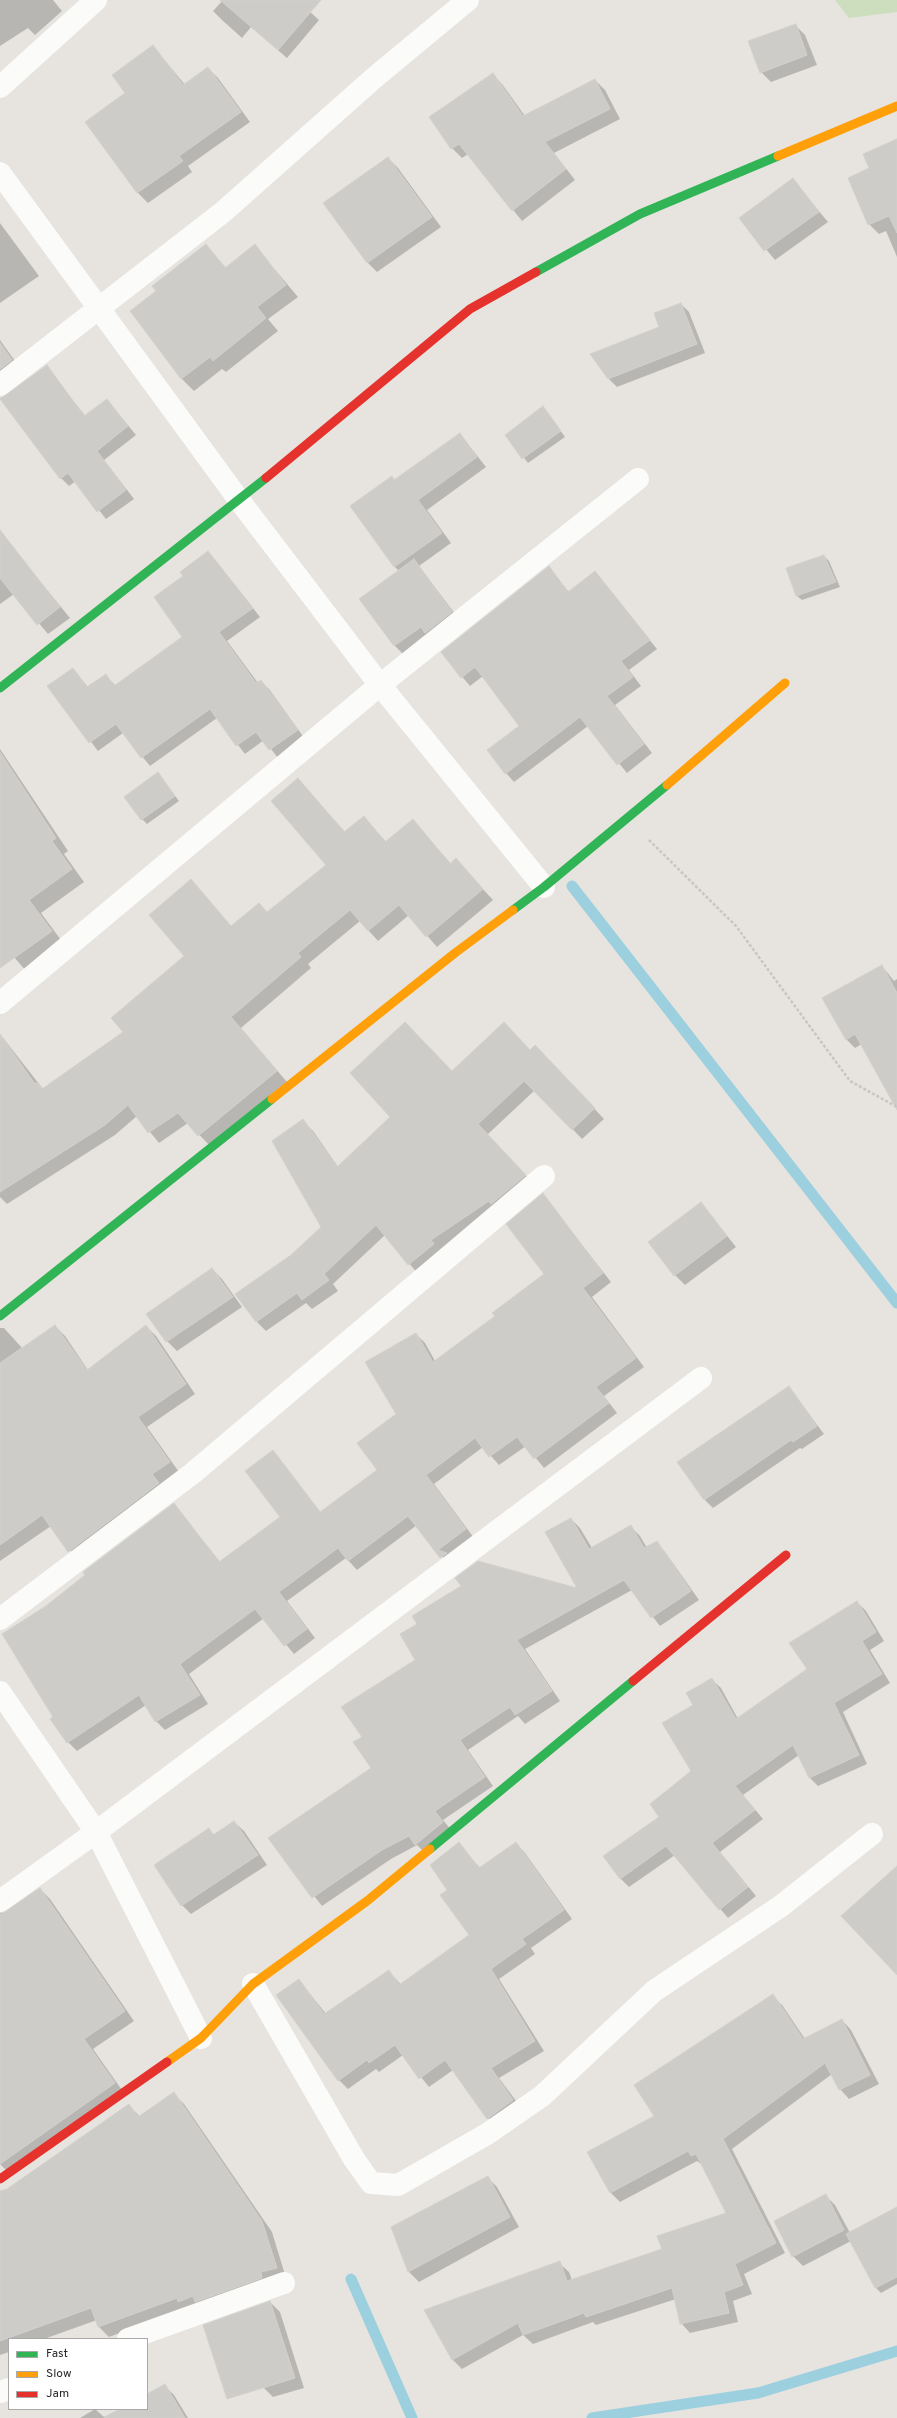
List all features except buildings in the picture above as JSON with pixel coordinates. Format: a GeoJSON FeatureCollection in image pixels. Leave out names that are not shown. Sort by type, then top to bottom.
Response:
{"type":"FeatureCollection","features":[{"type":"Feature","properties":{"kind":"street"},"geometry":{"type":"LineString","coordinates":[[0,87],[96,0]]}},
{"type":"Feature","properties":{"kind":"street"},"geometry":{"type":"LineString","coordinates":[[0,385],[223,212],[374,78],[468,0]]}},
{"type":"Feature","properties":{"kind":"street"},"geometry":{"type":"LineString","coordinates":[[0,688],[239,500],[470,309],[640,214],[897,106]]}},
{"type":"Feature","properties":{"kind":"street"},"geometry":{"type":"LineString","coordinates":[[0,173],[101,308],[239,500],[380,685],[544,887]]}},
{"type":"Feature","properties":{"kind":"street"},"geometry":{"type":"LineString","coordinates":[[0,1002],[380,685],[638,479]]}},
{"type":"Feature","properties":{"kind":"street"},"geometry":{"type":"LineString","coordinates":[[0,1316],[455,953],[544,887],[627,819],[785,683]]}},
{"type":"Feature","properties":{"kind":"street"},"geometry":{"type":"LineString","coordinates":[[0,1619],[193,1473],[544,1176]]}},
{"type":"Feature","properties":{"kind":"street"},"geometry":{"type":"LineString","coordinates":[[0,1901],[96,1832],[701,1378]]}},
{"type":"Feature","properties":{"kind":"street"},"geometry":{"type":"LineString","coordinates":[[0,2179],[201,2038],[253,1984],[367,1901],[786,1555]]}},
{"type":"Feature","properties":{"kind":"street"},"geometry":{"type":"LineString","coordinates":[[0,1692],[96,1832],[201,2038]]}},
{"type":"Feature","properties":{"kind":"street"},"geometry":{"type":"LineString","coordinates":[[253,1984],[354,2159],[371,2183],[398,2185],[487,2134],[542,2096],[654,1992],[781,1906],[872,1834]]}},
{"type":"Feature","properties":{"kind":"street"},"geometry":{"type":"LineString","coordinates":[[131,2338],[284,2283]]}},
{"type":"Feature","properties":{"kind":"path"},"geometry":{"type":"LineString","coordinates":[[627,819],[736,926],[850,1082],[897,1107]]}},
{"type":"Feature","properties":{"kind":"green space"},"geometry":{"type":"Polygon","coordinates":[[[835,0],[897,0],[897,12],[849,18],[835,0]]]}},
{"type":"Feature","properties":{"kind":"waterway"},"geometry":{"type":"LineString","coordinates":[[572,886],[897,1303]]}},
{"type":"Feature","properties":{"kind":"waterway"},"geometry":{"type":"LineString","coordinates":[[351,2279],[412,2418]]}},
{"type":"Feature","properties":{"kind":"waterway"},"geometry":{"type":"LineString","coordinates":[[592,2418],[758,2393],[897,2351]]}},
{"type":"Feature","properties":{"kind":"traffic: fast"},"geometry":{"type":"LineString","coordinates":[[536,272],[640,214],[778,156]]}},
{"type":"Feature","properties":{"kind":"traffic: fast"},"geometry":{"type":"LineString","coordinates":[[0,688],[266,478]]}},
{"type":"Feature","properties":{"kind":"traffic: fast"},"geometry":{"type":"LineString","coordinates":[[513,910],[544,887],[667,785]]}},
{"type":"Feature","properties":{"kind":"traffic: fast"},"geometry":{"type":"LineString","coordinates":[[0,1316],[272,1099]]}},
{"type":"Feature","properties":{"kind":"traffic: fast"},"geometry":{"type":"LineString","coordinates":[[430,1849],[633,1681]]}},
{"type":"Feature","properties":{"kind":"traffic: slow"},"geometry":{"type":"LineString","coordinates":[[778,156],[897,106]]}},
{"type":"Feature","properties":{"kind":"traffic: slow"},"geometry":{"type":"LineString","coordinates":[[667,785],[785,683]]}},
{"type":"Feature","properties":{"kind":"traffic: slow"},"geometry":{"type":"LineString","coordinates":[[272,1099],[455,953],[513,910]]}},
{"type":"Feature","properties":{"kind":"traffic: slow"},"geometry":{"type":"LineString","coordinates":[[167,2062],[201,2038],[253,1984],[367,1901],[430,1849]]}},
{"type":"Feature","properties":{"kind":"traffic: jam"},"geometry":{"type":"LineString","coordinates":[[266,478],[470,309],[536,272]]}},
{"type":"Feature","properties":{"kind":"traffic: jam"},"geometry":{"type":"LineString","coordinates":[[633,1681],[786,1555]]}},
{"type":"Feature","properties":{"kind":"traffic: jam"},"geometry":{"type":"LineString","coordinates":[[0,2179],[167,2062]]}}]}
